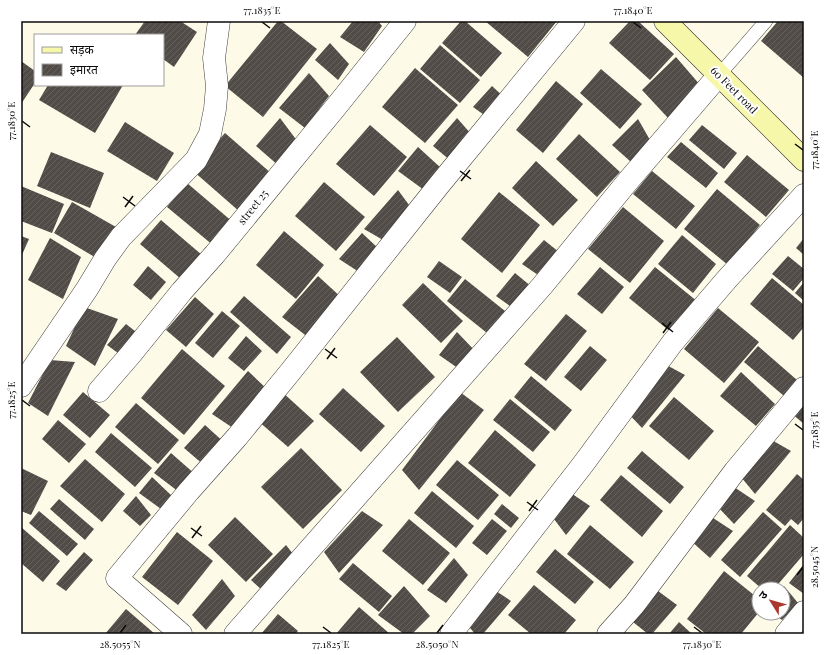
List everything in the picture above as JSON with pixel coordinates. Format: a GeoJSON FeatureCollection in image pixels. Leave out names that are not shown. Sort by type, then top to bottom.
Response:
{"type":"FeatureCollection","features":[{"type":"Feature","properties":{"kind":"street"},"geometry":{"type":"LineString","coordinates":[[21,386],[121,237],[196,160],[210,134],[215,109],[217,86],[214,58],[219,21]]}},
{"type":"Feature","properties":{"kind":"street","name":"street 25"},"geometry":{"type":"LineString","coordinates":[[99,392],[182,291],[215,254],[405,21]]}},
{"type":"Feature","properties":{"kind":"street"},"geometry":{"type":"LineString","coordinates":[[181,634],[117,578],[189,491],[237,437],[439,185],[574,21]]}},
{"type":"Feature","properties":{"kind":"street","name":"60 Feet road"},"geometry":{"type":"LineString","coordinates":[[665,21],[804,160]]}},
{"type":"Feature","properties":{"kind":"street"},"geometry":{"type":"LineString","coordinates":[[234,634],[542,286],[628,181],[719,75]]}},
{"type":"Feature","properties":{"kind":"street"},"geometry":{"type":"LineString","coordinates":[[451,634],[579,469],[673,342],[728,278],[804,195]]}},
{"type":"Feature","properties":{"kind":"street"},"geometry":{"type":"LineString","coordinates":[[608,634],[634,605],[735,471],[804,388]]}},
{"type":"Feature","properties":{"kind":"street"},"geometry":{"type":"LineString","coordinates":[[786,634],[804,612]]}},
{"type":"Feature","properties":{"kind":"lane"},"geometry":{"type":"LineString","coordinates":[[719,75],[766,21]]}},
{"type":"Feature","properties":{"kind":"building"},"geometry":{"type":"Polygon","coordinates":[[[145,21],[180,21],[197,32],[174,67],[164,60],[164,34],[136,34],[145,21]]]}},
{"type":"Feature","properties":{"kind":"building"},"geometry":{"type":"Polygon","coordinates":[[[278,21],[281,21],[317,49],[263,117],[225,86],[278,21]]]}},
{"type":"Feature","properties":{"kind":"building"},"geometry":{"type":"Polygon","coordinates":[[[353,21],[378,21],[382,26],[364,52],[340,37],[353,21]]]}},
{"type":"Feature","properties":{"kind":"building"},"geometry":{"type":"Polygon","coordinates":[[[461,21],[465,21],[502,53],[481,77],[442,43],[461,21]]]}},
{"type":"Feature","properties":{"kind":"building"},"geometry":{"type":"Polygon","coordinates":[[[485,21],[557,21],[528,57],[485,21]]]}},
{"type":"Feature","properties":{"kind":"building"},"geometry":{"type":"Polygon","coordinates":[[[630,21],[638,21],[674,54],[650,80],[609,43],[630,21]]]}},
{"type":"Feature","properties":{"kind":"building"},"geometry":{"type":"Polygon","coordinates":[[[778,21],[804,21],[804,78],[761,41],[778,21]]]}},
{"type":"Feature","properties":{"kind":"building"},"geometry":{"type":"Polygon","coordinates":[[[330,43],[349,64],[338,80],[315,60],[330,43]]]}},
{"type":"Feature","properties":{"kind":"building"},"geometry":{"type":"Polygon","coordinates":[[[440,45],[480,80],[460,103],[420,69],[440,45]]]}},
{"type":"Feature","properties":{"kind":"building"},"geometry":{"type":"Polygon","coordinates":[[[676,57],[701,86],[668,118],[642,90],[676,57]]]}},
{"type":"Feature","properties":{"kind":"building"},"geometry":{"type":"Polygon","coordinates":[[[21,61],[34,70],[34,84],[21,104],[21,61]]]}},
{"type":"Feature","properties":{"kind":"building"},"geometry":{"type":"Polygon","coordinates":[[[415,68],[458,105],[425,143],[382,107],[415,68]]]}},
{"type":"Feature","properties":{"kind":"building"},"geometry":{"type":"Polygon","coordinates":[[[601,69],[642,104],[620,129],[580,93],[601,69]]]}},
{"type":"Feature","properties":{"kind":"building"},"geometry":{"type":"Polygon","coordinates":[[[309,73],[329,96],[305,128],[279,108],[309,73]]]}},
{"type":"Feature","properties":{"kind":"building"},"geometry":{"type":"Polygon","coordinates":[[[556,81],[583,104],[543,153],[516,130],[556,81]]]}},
{"type":"Feature","properties":{"kind":"building"},"geometry":{"type":"Polygon","coordinates":[[[47,86],[122,86],[95,133],[39,100],[47,86]]]}},
{"type":"Feature","properties":{"kind":"building"},"geometry":{"type":"Polygon","coordinates":[[[492,86],[506,99],[487,117],[473,107],[492,86]]]}},
{"type":"Feature","properties":{"kind":"building"},"geometry":{"type":"Polygon","coordinates":[[[280,118],[298,142],[279,166],[256,146],[280,118]]]}},
{"type":"Feature","properties":{"kind":"building"},"geometry":{"type":"Polygon","coordinates":[[[457,118],[472,135],[451,161],[433,146],[457,118]]]}},
{"type":"Feature","properties":{"kind":"building"},"geometry":{"type":"Polygon","coordinates":[[[638,119],[650,140],[631,162],[612,145],[638,119]]]}},
{"type":"Feature","properties":{"kind":"building"},"geometry":{"type":"Polygon","coordinates":[[[125,122],[174,153],[157,181],[107,151],[125,122]]]}},
{"type":"Feature","properties":{"kind":"building"},"geometry":{"type":"Polygon","coordinates":[[[370,125],[407,157],[374,196],[336,164],[370,125]]]}},
{"type":"Feature","properties":{"kind":"building"},"geometry":{"type":"Polygon","coordinates":[[[702,125],[737,153],[724,169],[689,140],[702,125]]]}},
{"type":"Feature","properties":{"kind":"building"},"geometry":{"type":"Polygon","coordinates":[[[225,133],[272,174],[240,212],[192,170],[225,133]]]}},
{"type":"Feature","properties":{"kind":"building"},"geometry":{"type":"Polygon","coordinates":[[[579,134],[620,172],[597,197],[556,159],[579,134]]]}},
{"type":"Feature","properties":{"kind":"building"},"geometry":{"type":"Polygon","coordinates":[[[681,142],[718,173],[706,188],[667,157],[681,142]]]}},
{"type":"Feature","properties":{"kind":"building"},"geometry":{"type":"Polygon","coordinates":[[[418,147],[441,168],[424,190],[398,171],[418,147]]]}},
{"type":"Feature","properties":{"kind":"building"},"geometry":{"type":"Polygon","coordinates":[[[51,152],[104,173],[90,208],[37,186],[51,152]]]}},
{"type":"Feature","properties":{"kind":"building"},"geometry":{"type":"Polygon","coordinates":[[[747,155],[789,190],[766,217],[724,182],[747,155]]]}},
{"type":"Feature","properties":{"kind":"building"},"geometry":{"type":"Polygon","coordinates":[[[536,161],[578,200],[553,226],[512,188],[536,161]]]}},
{"type":"Feature","properties":{"kind":"building"},"geometry":{"type":"Polygon","coordinates":[[[652,171],[695,206],[676,229],[633,194],[652,171]]]}},
{"type":"Feature","properties":{"kind":"building"},"geometry":{"type":"Polygon","coordinates":[[[324,182],[365,217],[336,251],[295,216],[324,182]]]}},
{"type":"Feature","properties":{"kind":"building"},"geometry":{"type":"Polygon","coordinates":[[[187,183],[234,223],[214,246],[167,207],[187,183]]]}},
{"type":"Feature","properties":{"kind":"building"},"geometry":{"type":"Polygon","coordinates":[[[21,186],[64,204],[52,233],[21,221],[21,186]]]}},
{"type":"Feature","properties":{"kind":"building"},"geometry":{"type":"Polygon","coordinates":[[[717,189],[760,225],[728,265],[684,229],[717,189]]]}},
{"type":"Feature","properties":{"kind":"building"},"geometry":{"type":"Polygon","coordinates":[[[398,190],[412,209],[383,240],[364,229],[398,190]]]}},
{"type":"Feature","properties":{"kind":"building"},"geometry":{"type":"Polygon","coordinates":[[[499,192],[540,225],[502,273],[461,239],[499,192]]]}},
{"type":"Feature","properties":{"kind":"building"},"geometry":{"type":"Polygon","coordinates":[[[72,202],[116,227],[98,259],[54,233],[72,202]]]}},
{"type":"Feature","properties":{"kind":"building"},"geometry":{"type":"Polygon","coordinates":[[[623,207],[664,241],[630,283],[588,249],[623,207]]]}},
{"type":"Feature","properties":{"kind":"building"},"geometry":{"type":"Polygon","coordinates":[[[161,220],[202,255],[181,279],[140,244],[161,220]]]}},
{"type":"Feature","properties":{"kind":"building"},"geometry":{"type":"Polygon","coordinates":[[[284,231],[324,265],[296,299],[256,265],[284,231]]]}},
{"type":"Feature","properties":{"kind":"building"},"geometry":{"type":"Polygon","coordinates":[[[362,233],[379,249],[359,272],[339,259],[362,233]]]}},
{"type":"Feature","properties":{"kind":"building"},"geometry":{"type":"Polygon","coordinates":[[[682,235],[716,264],[693,293],[658,264],[682,235]]]}},
{"type":"Feature","properties":{"kind":"building"},"geometry":{"type":"Polygon","coordinates":[[[21,236],[29,239],[21,257],[21,236]]]}},
{"type":"Feature","properties":{"kind":"building"},"geometry":{"type":"Polygon","coordinates":[[[50,238],[81,257],[63,299],[28,280],[50,238]]]}},
{"type":"Feature","properties":{"kind":"building"},"geometry":{"type":"Polygon","coordinates":[[[804,238],[804,255],[796,248],[804,238]]]}},
{"type":"Feature","properties":{"kind":"building"},"geometry":{"type":"Polygon","coordinates":[[[544,240],[559,252],[541,277],[522,264],[544,240]]]}},
{"type":"Feature","properties":{"kind":"building"},"geometry":{"type":"Polygon","coordinates":[[[788,256],[804,269],[804,278],[793,291],[772,274],[788,256]]]}},
{"type":"Feature","properties":{"kind":"building"},"geometry":{"type":"Polygon","coordinates":[[[439,261],[462,277],[450,293],[427,277],[439,261]]]}},
{"type":"Feature","properties":{"kind":"building"},"geometry":{"type":"Polygon","coordinates":[[[148,266],[166,282],[151,300],[133,285],[148,266]]]}},
{"type":"Feature","properties":{"kind":"building"},"geometry":{"type":"Polygon","coordinates":[[[600,267],[624,287],[602,314],[577,294],[600,267]]]}},
{"type":"Feature","properties":{"kind":"building"},"geometry":{"type":"Polygon","coordinates":[[[655,267],[698,302],[672,333],[629,298],[655,267]]]}},
{"type":"Feature","properties":{"kind":"building"},"geometry":{"type":"Polygon","coordinates":[[[515,273],[532,287],[514,309],[496,296],[515,273]]]}},
{"type":"Feature","properties":{"kind":"building"},"geometry":{"type":"Polygon","coordinates":[[[318,276],[343,299],[309,338],[282,317],[318,276]]]}},
{"type":"Feature","properties":{"kind":"building"},"geometry":{"type":"Polygon","coordinates":[[[772,278],[804,305],[804,327],[793,340],[750,304],[772,278]]]}},
{"type":"Feature","properties":{"kind":"building"},"geometry":{"type":"Polygon","coordinates":[[[465,279],[510,315],[492,337],[447,301],[465,279]]]}},
{"type":"Feature","properties":{"kind":"building"},"geometry":{"type":"Polygon","coordinates":[[[804,282],[804,301],[795,293],[804,282]]]}},
{"type":"Feature","properties":{"kind":"building"},"geometry":{"type":"Polygon","coordinates":[[[423,283],[463,321],[441,343],[402,305],[423,283]]]}},
{"type":"Feature","properties":{"kind":"building"},"geometry":{"type":"Polygon","coordinates":[[[244,296],[291,337],[277,354],[230,312],[244,296]]]}},
{"type":"Feature","properties":{"kind":"building"},"geometry":{"type":"Polygon","coordinates":[[[195,297],[214,314],[186,347],[166,330],[195,297]]]}},
{"type":"Feature","properties":{"kind":"building"},"geometry":{"type":"Polygon","coordinates":[[[84,307],[118,319],[95,366],[66,346],[84,307]]]}},
{"type":"Feature","properties":{"kind":"building"},"geometry":{"type":"Polygon","coordinates":[[[718,308],[759,342],[724,383],[684,349],[718,308]]]}},
{"type":"Feature","properties":{"kind":"building"},"geometry":{"type":"Polygon","coordinates":[[[222,311],[240,326],[213,358],[195,343],[222,311]]]}},
{"type":"Feature","properties":{"kind":"building"},"geometry":{"type":"Polygon","coordinates":[[[566,314],[587,331],[546,381],[524,364],[566,314]]]}},
{"type":"Feature","properties":{"kind":"building"},"geometry":{"type":"Polygon","coordinates":[[[126,324],[140,335],[122,356],[107,345],[126,324]]]}},
{"type":"Feature","properties":{"kind":"building"},"geometry":{"type":"Polygon","coordinates":[[[457,332],[478,354],[462,371],[439,355],[457,332]]]}},
{"type":"Feature","properties":{"kind":"building"},"geometry":{"type":"Polygon","coordinates":[[[246,336],[262,351],[244,371],[228,358],[246,336]]]}},
{"type":"Feature","properties":{"kind":"building"},"geometry":{"type":"Polygon","coordinates":[[[397,337],[435,377],[398,412],[360,372],[397,337]]]}},
{"type":"Feature","properties":{"kind":"building"},"geometry":{"type":"Polygon","coordinates":[[[590,346],[607,360],[581,391],[564,377],[590,346]]]}},
{"type":"Feature","properties":{"kind":"building"},"geometry":{"type":"Polygon","coordinates":[[[758,346],[797,380],[784,396],[744,362],[758,346]]]}},
{"type":"Feature","properties":{"kind":"building"},"geometry":{"type":"Polygon","coordinates":[[[182,349],[225,386],[184,435],[141,398],[182,349]]]}},
{"type":"Feature","properties":{"kind":"building"},"geometry":{"type":"Polygon","coordinates":[[[50,360],[75,362],[48,416],[28,403],[50,360]]]}},
{"type":"Feature","properties":{"kind":"building"},"geometry":{"type":"Polygon","coordinates":[[[661,362],[685,375],[642,428],[625,410],[661,362]]]}},
{"type":"Feature","properties":{"kind":"building"},"geometry":{"type":"Polygon","coordinates":[[[248,371],[269,391],[236,430],[212,414],[248,371]]]}},
{"type":"Feature","properties":{"kind":"building"},"geometry":{"type":"Polygon","coordinates":[[[741,372],[775,404],[756,426],[720,396],[741,372]]]}},
{"type":"Feature","properties":{"kind":"building"},"geometry":{"type":"Polygon","coordinates":[[[531,376],[572,410],[555,431],[514,397],[531,376]]]}},
{"type":"Feature","properties":{"kind":"building"},"geometry":{"type":"Polygon","coordinates":[[[343,388],[385,426],[361,452],[319,414],[343,388]]]}},
{"type":"Feature","properties":{"kind":"building"},"geometry":{"type":"Polygon","coordinates":[[[281,391],[314,421],[288,447],[257,420],[281,391]]]}},
{"type":"Feature","properties":{"kind":"building"},"geometry":{"type":"Polygon","coordinates":[[[83,392],[110,415],[90,438],[63,415],[83,392]]]}},
{"type":"Feature","properties":{"kind":"building"},"geometry":{"type":"Polygon","coordinates":[[[460,392],[484,410],[419,490],[402,470],[460,392]]]}},
{"type":"Feature","properties":{"kind":"building"},"geometry":{"type":"Polygon","coordinates":[[[674,397],[714,431],[689,460],[649,426],[674,397]]]}},
{"type":"Feature","properties":{"kind":"building"},"geometry":{"type":"Polygon","coordinates":[[[804,397],[804,424],[791,413],[804,397]]]}},
{"type":"Feature","properties":{"kind":"building"},"geometry":{"type":"Polygon","coordinates":[[[510,399],[550,432],[533,452],[493,420],[510,399]]]}},
{"type":"Feature","properties":{"kind":"building"},"geometry":{"type":"Polygon","coordinates":[[[136,403],[179,440],[158,464],[115,427],[136,403]]]}},
{"type":"Feature","properties":{"kind":"building"},"geometry":{"type":"Polygon","coordinates":[[[58,420],[86,444],[69,463],[42,439],[58,420]]]}},
{"type":"Feature","properties":{"kind":"building"},"geometry":{"type":"Polygon","coordinates":[[[205,425],[226,444],[205,466],[184,448],[205,425]]]}},
{"type":"Feature","properties":{"kind":"building"},"geometry":{"type":"Polygon","coordinates":[[[495,430],[536,465],[510,497],[468,463],[495,430]]]}},
{"type":"Feature","properties":{"kind":"building"},"geometry":{"type":"Polygon","coordinates":[[[111,433],[152,468],[135,487],[95,452],[111,433]]]}},
{"type":"Feature","properties":{"kind":"building"},"geometry":{"type":"Polygon","coordinates":[[[770,439],[791,451],[755,494],[741,477],[770,439]]]}},
{"type":"Feature","properties":{"kind":"building"},"geometry":{"type":"Polygon","coordinates":[[[301,448],[342,490],[303,529],[261,487],[301,448]]]}},
{"type":"Feature","properties":{"kind":"building"},"geometry":{"type":"Polygon","coordinates":[[[642,451],[684,487],[670,504],[627,468],[642,451]]]}},
{"type":"Feature","properties":{"kind":"building"},"geometry":{"type":"Polygon","coordinates":[[[171,453],[196,475],[179,492],[154,473],[171,453]]]}},
{"type":"Feature","properties":{"kind":"building"},"geometry":{"type":"Polygon","coordinates":[[[85,459],[125,494],[102,522],[60,486],[85,459]]]}},
{"type":"Feature","properties":{"kind":"building"},"geometry":{"type":"Polygon","coordinates":[[[457,460],[499,495],[478,520],[436,485],[457,460]]]}},
{"type":"Feature","properties":{"kind":"building"},"geometry":{"type":"Polygon","coordinates":[[[21,468],[48,481],[31,515],[21,511],[21,468]]]}},
{"type":"Feature","properties":{"kind":"building"},"geometry":{"type":"Polygon","coordinates":[[[797,474],[804,480],[804,518],[798,525],[791,519],[785,526],[766,510],[797,474]]]}},
{"type":"Feature","properties":{"kind":"building"},"geometry":{"type":"Polygon","coordinates":[[[621,475],[663,511],[642,537],[600,500],[621,475]]]}},
{"type":"Feature","properties":{"kind":"building"},"geometry":{"type":"Polygon","coordinates":[[[152,477],[172,496],[161,509],[139,493],[152,477]]]}},
{"type":"Feature","properties":{"kind":"building"},"geometry":{"type":"Polygon","coordinates":[[[734,487],[755,501],[734,524],[717,506],[734,487]]]}},
{"type":"Feature","properties":{"kind":"building"},"geometry":{"type":"Polygon","coordinates":[[[565,489],[590,506],[566,535],[548,511],[565,489]]]}},
{"type":"Feature","properties":{"kind":"building"},"geometry":{"type":"Polygon","coordinates":[[[432,491],[474,526],[456,548],[414,513],[432,491]]]}},
{"type":"Feature","properties":{"kind":"building"},"geometry":{"type":"Polygon","coordinates":[[[136,496],[151,515],[140,526],[123,511],[136,496]]]}},
{"type":"Feature","properties":{"kind":"building"},"geometry":{"type":"Polygon","coordinates":[[[59,499],[94,529],[85,540],[50,509],[59,499]]]}},
{"type":"Feature","properties":{"kind":"building"},"geometry":{"type":"Polygon","coordinates":[[[502,504],[519,518],[511,528],[494,514],[502,504]]]}},
{"type":"Feature","properties":{"kind":"building"},"geometry":{"type":"Polygon","coordinates":[[[39,511],[78,544],[67,556],[29,523],[39,511]]]}},
{"type":"Feature","properties":{"kind":"building"},"geometry":{"type":"Polygon","coordinates":[[[362,511],[383,525],[339,573],[324,552],[362,511]]]}},
{"type":"Feature","properties":{"kind":"building"},"geometry":{"type":"Polygon","coordinates":[[[763,512],[782,529],[740,577],[721,560],[763,512]]]}},
{"type":"Feature","properties":{"kind":"building"},"geometry":{"type":"Polygon","coordinates":[[[710,516],[733,531],[710,558],[690,540],[710,516]]]}},
{"type":"Feature","properties":{"kind":"building"},"geometry":{"type":"Polygon","coordinates":[[[235,517],[273,554],[246,582],[208,545],[235,517]]]}},
{"type":"Feature","properties":{"kind":"building"},"geometry":{"type":"Polygon","coordinates":[[[409,519],[450,553],[423,585],[382,551],[409,519]]]}},
{"type":"Feature","properties":{"kind":"building"},"geometry":{"type":"Polygon","coordinates":[[[492,519],[507,531],[487,555],[472,543],[492,519]]]}},
{"type":"Feature","properties":{"kind":"building"},"geometry":{"type":"Polygon","coordinates":[[[590,525],[634,562],[610,589],[567,554],[590,525]]]}},
{"type":"Feature","properties":{"kind":"building"},"geometry":{"type":"Polygon","coordinates":[[[790,525],[804,538],[804,554],[781,581],[753,581],[747,576],[790,525]]]}},
{"type":"Feature","properties":{"kind":"building"},"geometry":{"type":"Polygon","coordinates":[[[21,527],[60,561],[43,582],[21,563],[21,527]]]}},
{"type":"Feature","properties":{"kind":"building"},"geometry":{"type":"Polygon","coordinates":[[[177,532],[213,561],[178,605],[142,577],[177,532]]]}},
{"type":"Feature","properties":{"kind":"building"},"geometry":{"type":"Polygon","coordinates":[[[286,545],[297,559],[265,593],[251,580],[286,545]]]}},
{"type":"Feature","properties":{"kind":"building"},"geometry":{"type":"Polygon","coordinates":[[[555,549],[594,582],[575,604],[536,572],[555,549]]]}},
{"type":"Feature","properties":{"kind":"building"},"geometry":{"type":"Polygon","coordinates":[[[84,552],[93,560],[66,591],[56,584],[84,552]]]}},
{"type":"Feature","properties":{"kind":"building"},"geometry":{"type":"Polygon","coordinates":[[[454,558],[468,575],[446,603],[427,590],[454,558]]]}},
{"type":"Feature","properties":{"kind":"building"},"geometry":{"type":"Polygon","coordinates":[[[353,563],[392,596],[379,612],[339,579],[353,563]]]}},
{"type":"Feature","properties":{"kind":"building"},"geometry":{"type":"Polygon","coordinates":[[[804,564],[804,594],[791,584],[791,581],[804,564]]]}},
{"type":"Feature","properties":{"kind":"building"},"geometry":{"type":"Polygon","coordinates":[[[724,571],[751,593],[752,621],[741,634],[706,634],[687,619],[724,571]]]}},
{"type":"Feature","properties":{"kind":"building"},"geometry":{"type":"Polygon","coordinates":[[[222,579],[235,596],[206,630],[192,615],[222,579]]]}},
{"type":"Feature","properties":{"kind":"building"},"geometry":{"type":"Polygon","coordinates":[[[534,585],[576,620],[564,634],[531,634],[508,615],[534,585]]]}},
{"type":"Feature","properties":{"kind":"building"},"geometry":{"type":"Polygon","coordinates":[[[404,586],[430,616],[412,634],[404,634],[378,615],[404,586]]]}},
{"type":"Feature","properties":{"kind":"building"},"geometry":{"type":"Polygon","coordinates":[[[493,589],[511,601],[483,634],[475,634],[466,623],[493,589]]]}},
{"type":"Feature","properties":{"kind":"building"},"geometry":{"type":"Polygon","coordinates":[[[658,591],[677,605],[652,634],[648,634],[633,622],[658,591]]]}},
{"type":"Feature","properties":{"kind":"building"},"geometry":{"type":"Polygon","coordinates":[[[791,594],[798,603],[791,610],[791,594]]]}},
{"type":"Feature","properties":{"kind":"building"},"geometry":{"type":"Polygon","coordinates":[[[359,607],[390,634],[336,634],[359,607]]]}},
{"type":"Feature","properties":{"kind":"building"},"geometry":{"type":"Polygon","coordinates":[[[126,609],[155,634],[105,634],[126,609]]]}},
{"type":"Feature","properties":{"kind":"building"},"geometry":{"type":"Polygon","coordinates":[[[278,614],[298,631],[295,634],[261,634],[278,614]]]}},
{"type":"Feature","properties":{"kind":"building"},"geometry":{"type":"Polygon","coordinates":[[[679,622],[692,634],[669,634],[679,622]]]}}]}
